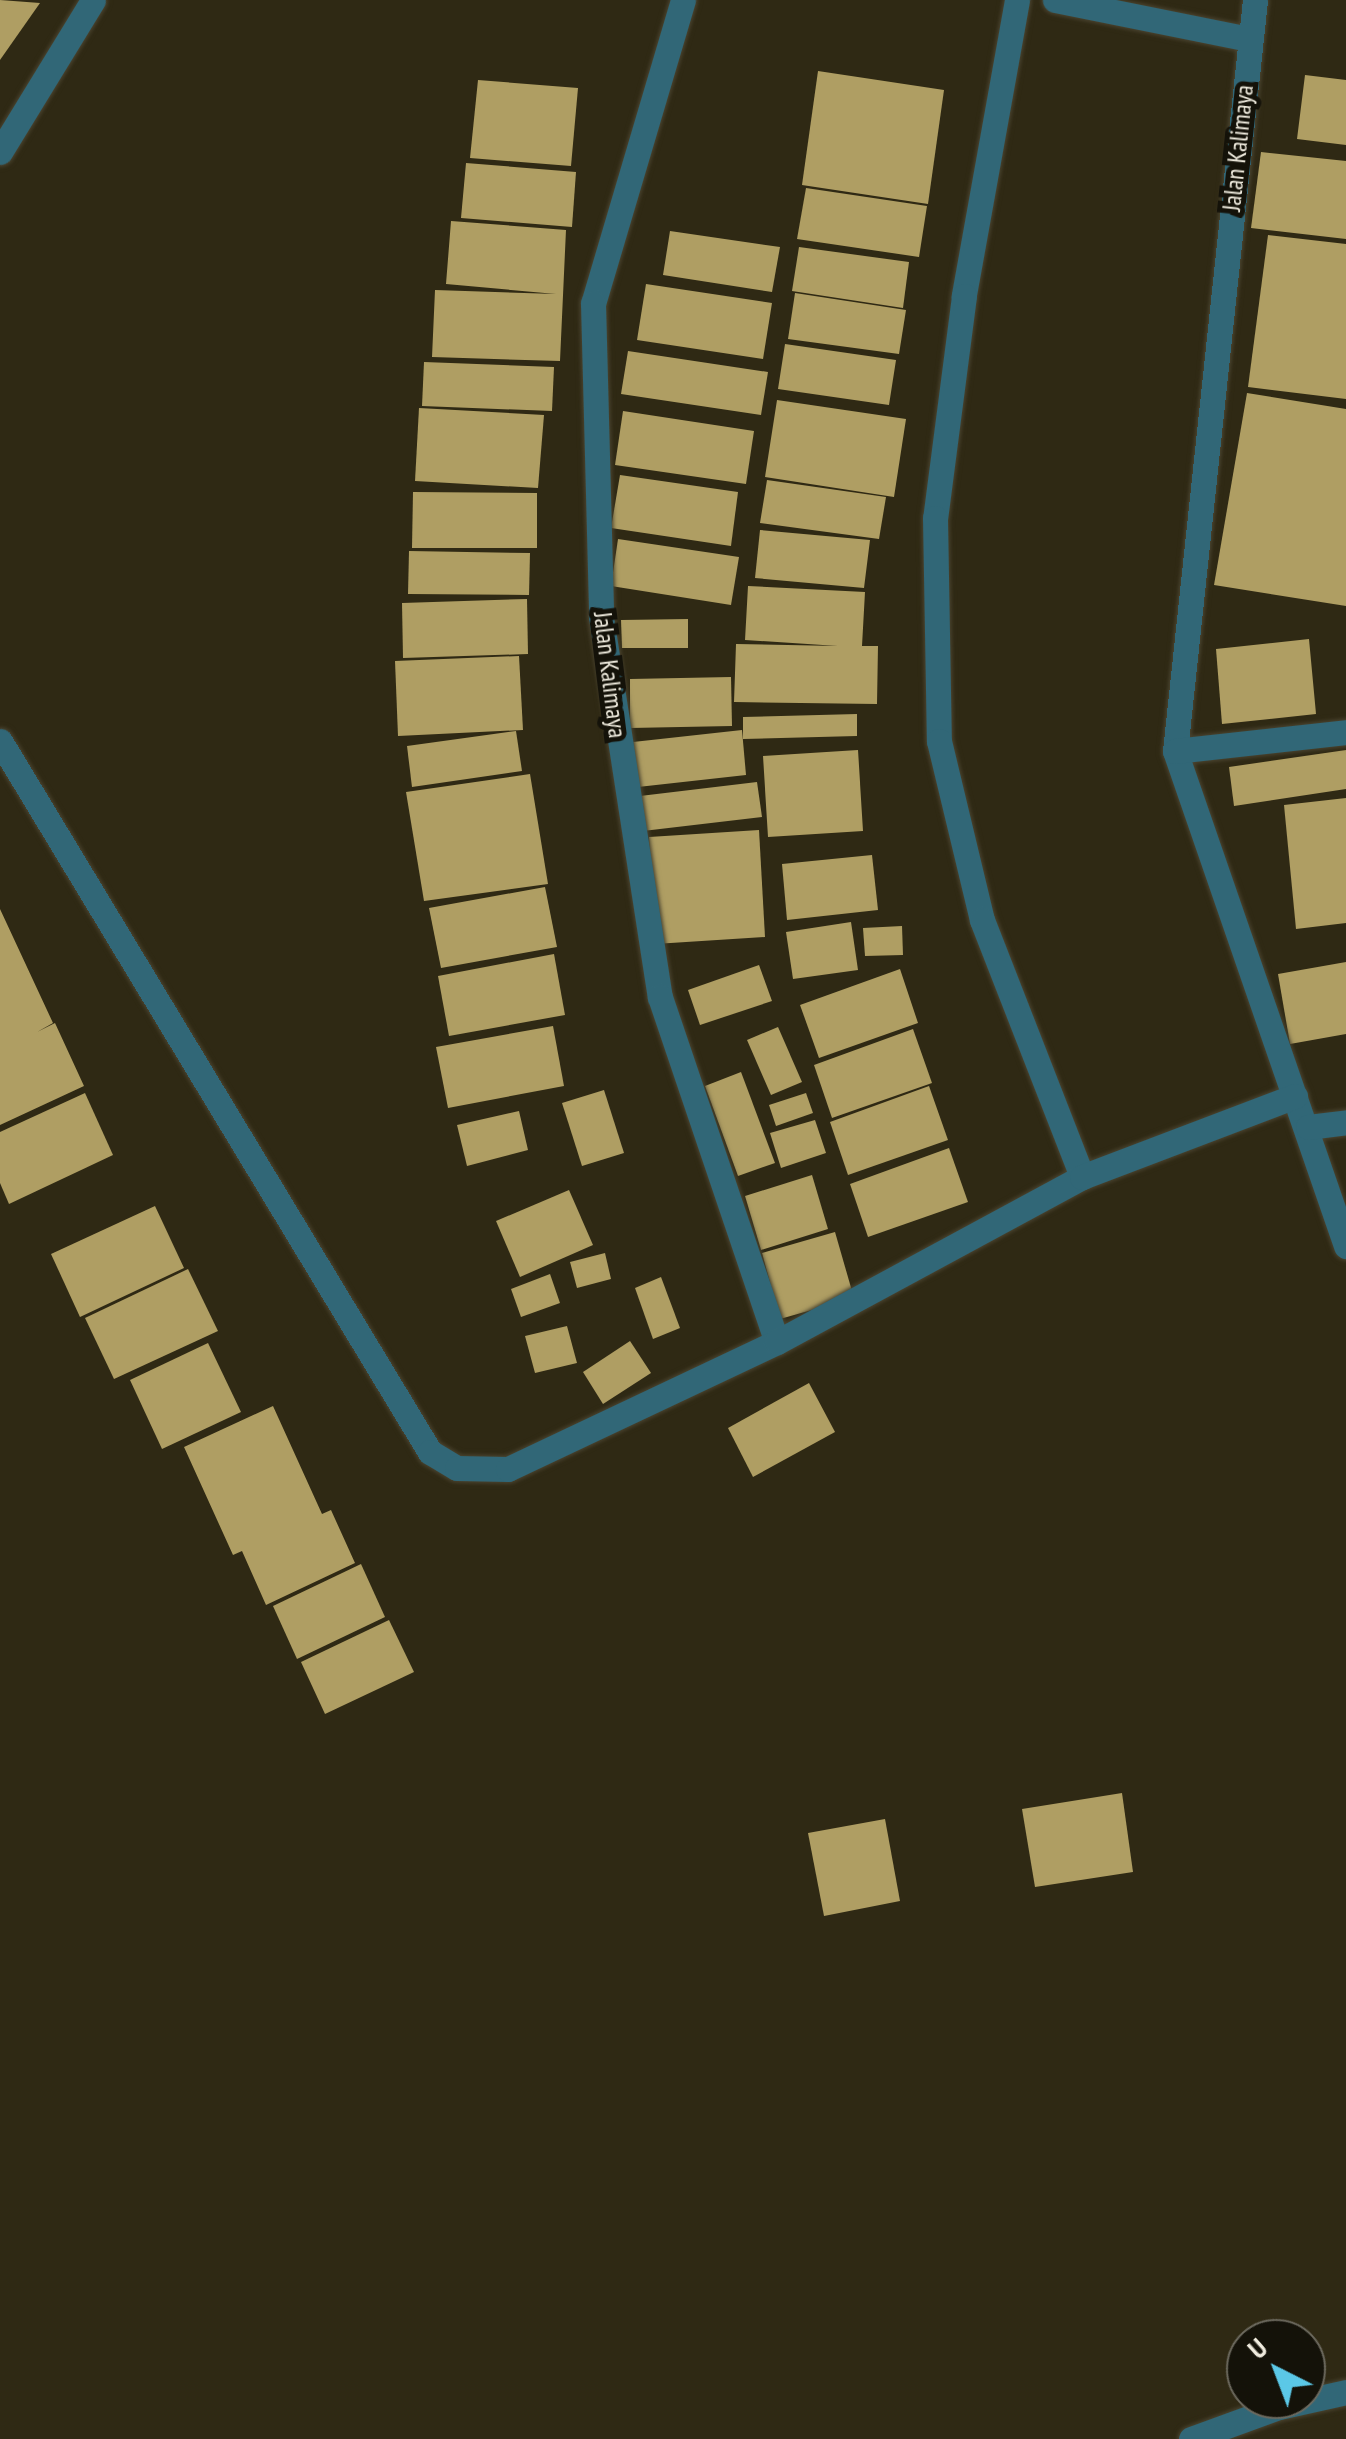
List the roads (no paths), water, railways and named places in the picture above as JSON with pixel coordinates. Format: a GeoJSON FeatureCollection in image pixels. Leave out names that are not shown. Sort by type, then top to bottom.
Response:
{"type":"FeatureCollection","features":[{"type":"Feature","properties":{"kind":"street"},"geometry":{"type":"LineString","coordinates":[[0,152],[93,0]]}},
{"type":"Feature","properties":{"kind":"street","name":"Jalan Kalimaya"},"geometry":{"type":"LineString","coordinates":[[683,0],[592,303],[602,617],[660,996],[777,1342]]}},
{"type":"Feature","properties":{"kind":"street"},"geometry":{"type":"LineString","coordinates":[[1017,0],[964,296],[935,518],[940,741],[982,920],[1082,1177]]}},
{"type":"Feature","properties":{"kind":"street"},"geometry":{"type":"LineString","coordinates":[[1055,0],[1249,39]]}},
{"type":"Feature","properties":{"kind":"street","name":"Jalan Kalimaya"},"geometry":{"type":"LineString","coordinates":[[1255,0],[1175,751],[1308,1126],[1346,1246]]}},
{"type":"Feature","properties":{"kind":"street"},"geometry":{"type":"LineString","coordinates":[[1175,751],[1346,732]]}},
{"type":"Feature","properties":{"kind":"street"},"geometry":{"type":"LineString","coordinates":[[0,741],[430,1452],[457,1468],[508,1470],[777,1342],[1082,1177],[1295,1096]]}},
{"type":"Feature","properties":{"kind":"street"},"geometry":{"type":"LineString","coordinates":[[1308,1126],[1346,1122]]}},
{"type":"Feature","properties":{"kind":"street"},"geometry":{"type":"LineString","coordinates":[[1191,2439],[1279,2407],[1346,2392]]}}]}
